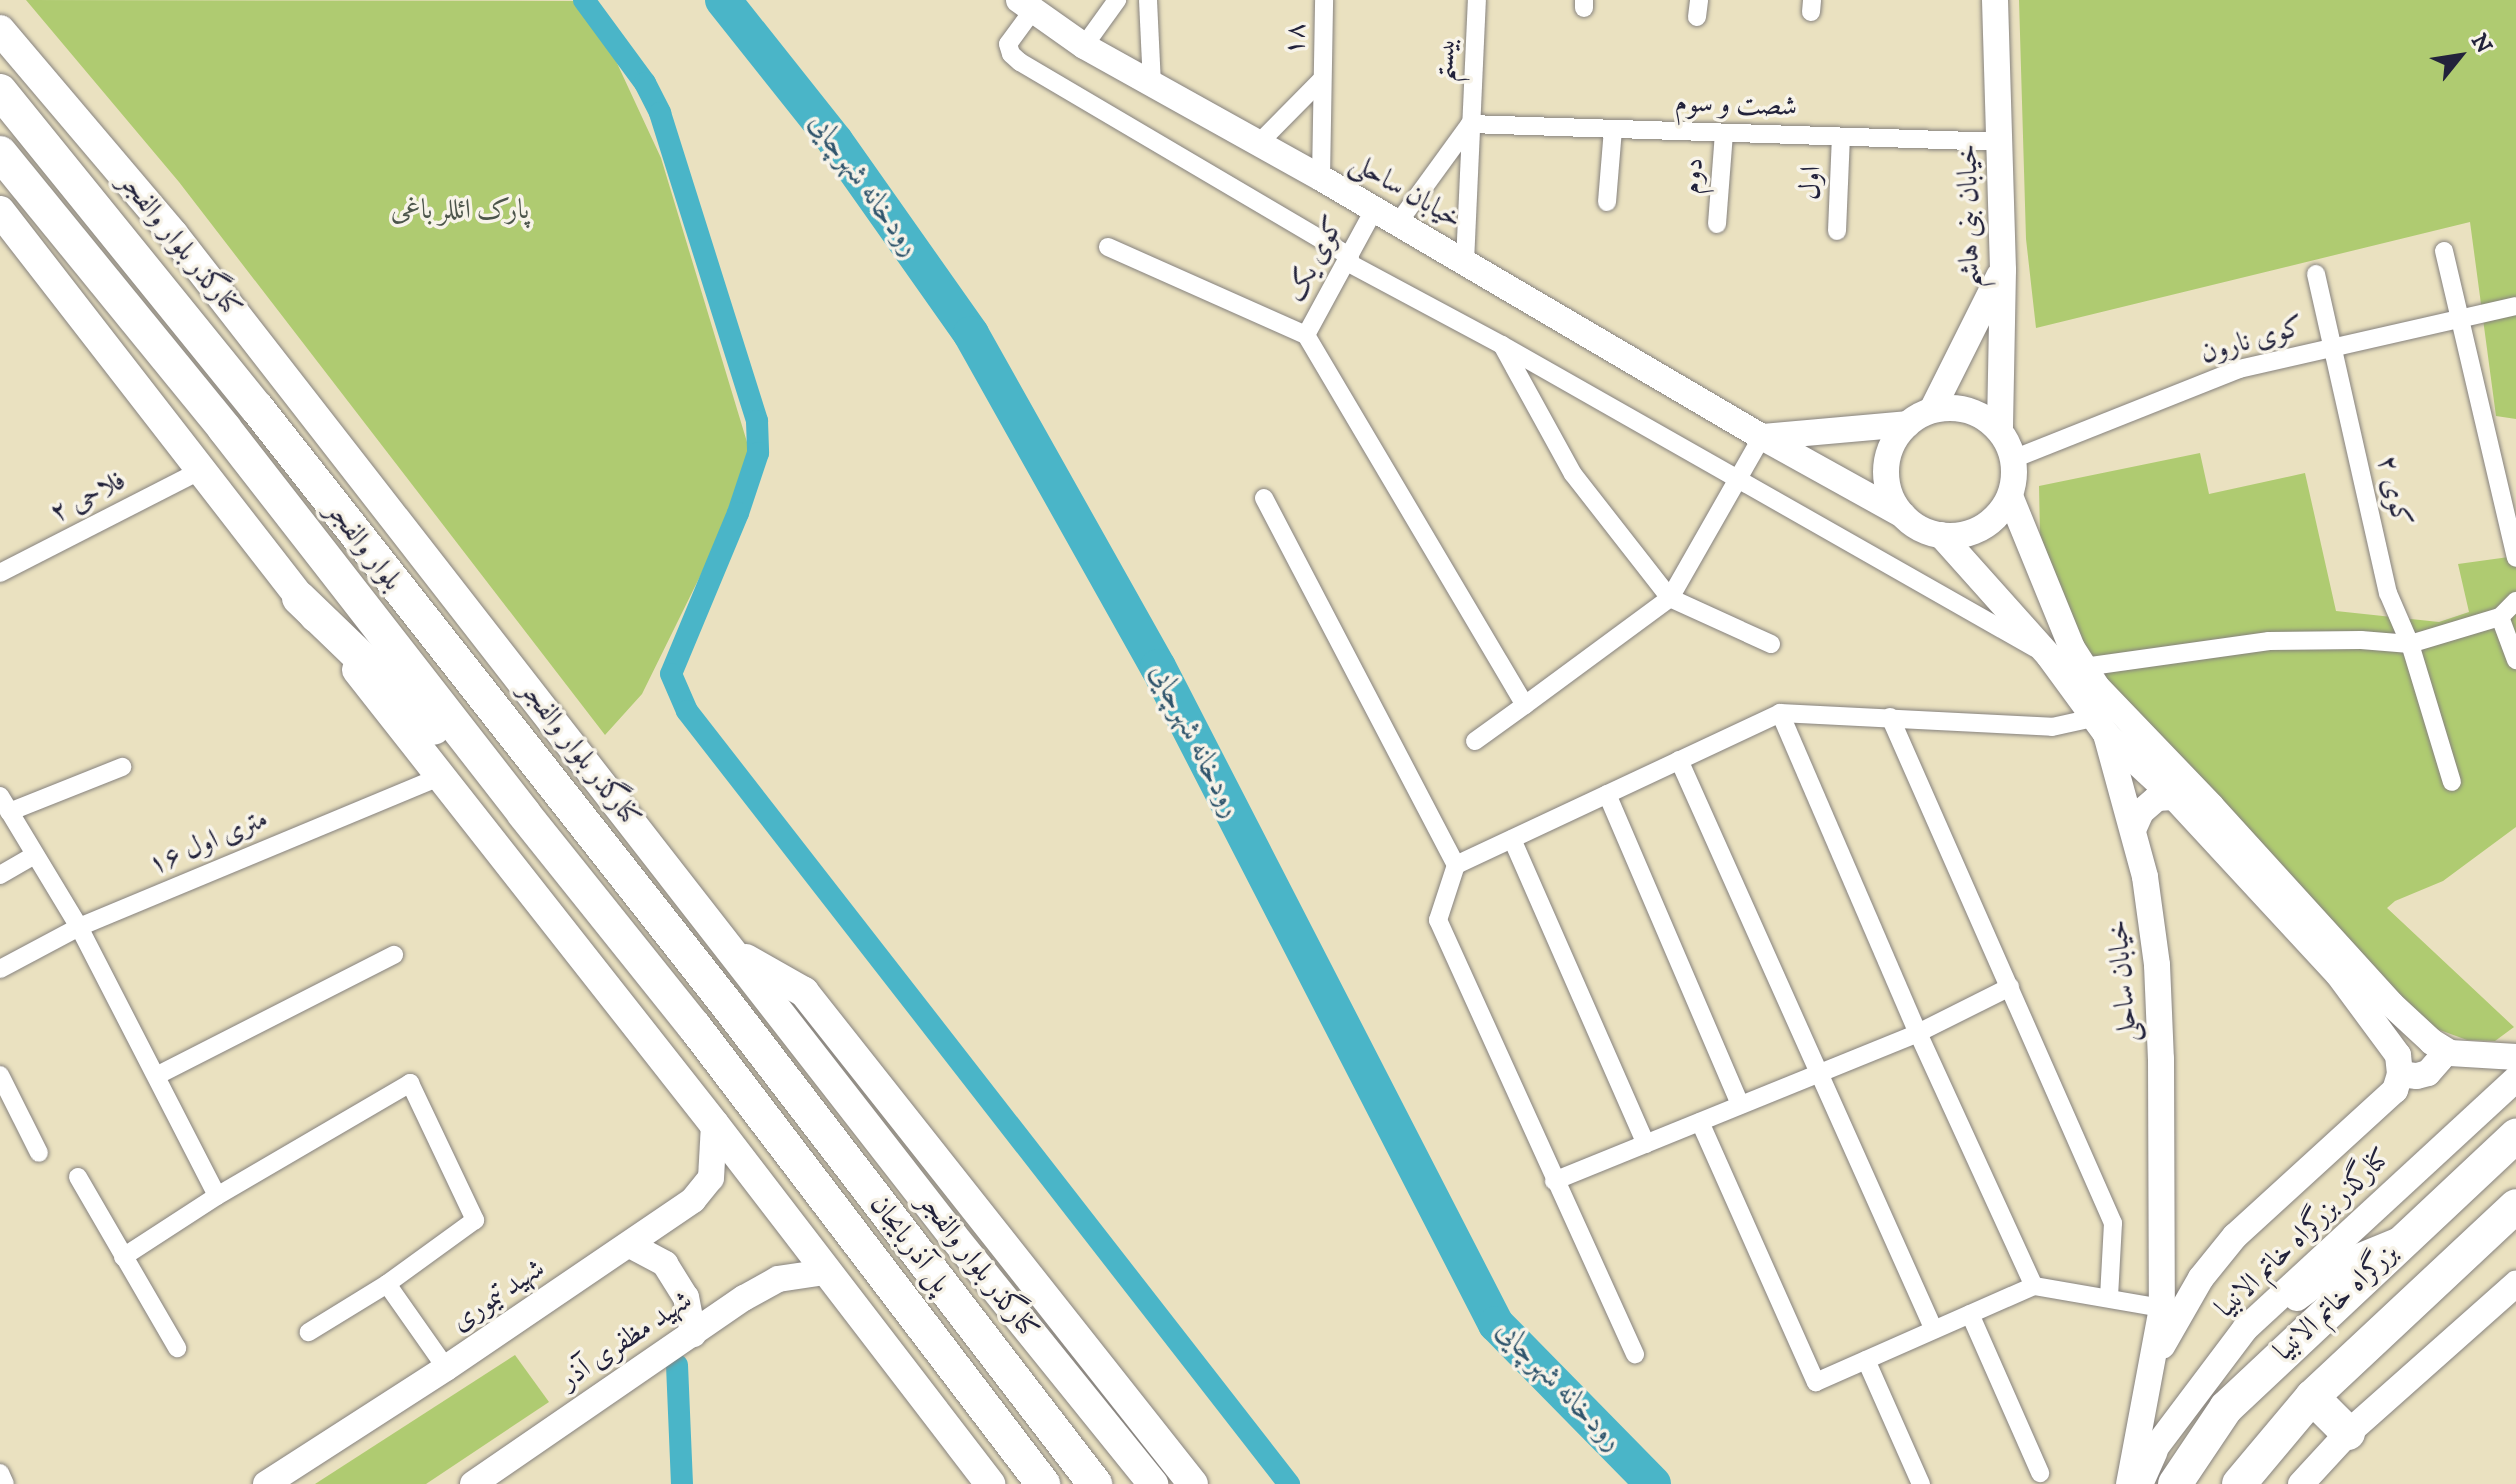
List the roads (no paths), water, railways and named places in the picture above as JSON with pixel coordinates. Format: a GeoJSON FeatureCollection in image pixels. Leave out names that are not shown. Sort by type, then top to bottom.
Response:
{"type":"FeatureCollection","features":[{"type":"Feature","properties":{"kind":"highway","name":"بلوار والفجر"},"geometry":{"type":"LineString","coordinates":[[0,91],[248,396],[462,672],[725,1002]]}},
{"type":"Feature","properties":{"kind":"highway","name":"بلوار والفجر"},"geometry":{"type":"LineString","coordinates":[[0,153],[224,428],[524,814],[694,1026]]}},
{"type":"Feature","properties":{"kind":"highway"},"geometry":{"type":"LineString","coordinates":[[299,598],[524,814]]}},
{"type":"Feature","properties":{"kind":"highway","name":"پل آذربایجان"},"geometry":{"type":"LineString","coordinates":[[725,1002],[1095,1484]]}},
{"type":"Feature","properties":{"kind":"highway","name":"پل آذربایجان"},"geometry":{"type":"LineString","coordinates":[[694,1026],[1043,1484]]}},
{"type":"Feature","properties":{"kind":"highway","name":"بزرگراه خاتم الانبیا"},"geometry":{"type":"LineString","coordinates":[[2175,1484],[2226,1408],[2516,1136]]}},
{"type":"Feature","properties":{"kind":"highway","name":"بزرگراه خاتم الانبیا"},"geometry":{"type":"LineString","coordinates":[[2239,1484],[2269,1444],[2312,1397],[2516,1206]]}},
{"type":"Feature","properties":{"kind":"highway"},"geometry":{"type":"LineString","coordinates":[[2312,1397],[2348,1433]]}},
{"type":"Feature","properties":{"kind":"highway"},"geometry":{"type":"LineString","coordinates":[[2262,1484],[2269,1444]]}},
{"type":"Feature","properties":{"kind":"main road","name":"کنارگذر بلوار والفجر"},"geometry":{"type":"LineString","coordinates":[[0,30],[173,234],[735,952],[953,1236],[1153,1484]]}},
{"type":"Feature","properties":{"kind":"main road"},"geometry":{"type":"LineString","coordinates":[[0,211],[299,598],[714,1124],[990,1484]]}},
{"type":"Feature","properties":{"kind":"main road"},"geometry":{"type":"LineString","coordinates":[[462,672],[660,856]]}},
{"type":"Feature","properties":{"kind":"main road"},"geometry":{"type":"LineString","coordinates":[[735,952],[804,992],[1193,1484]]}},
{"type":"Feature","properties":{"kind":"main road"},"geometry":{"type":"LineString","coordinates":[[2138,1484],[2153,1451]]}},
{"type":"Feature","properties":{"kind":"street"},"geometry":{"type":"LineString","coordinates":[[1084,46],[1117,0]]}},
{"type":"Feature","properties":{"kind":"street"},"geometry":{"type":"LineString","coordinates":[[1148,0],[1152,85]]}},
{"type":"Feature","properties":{"kind":"street","name":"۱۸"},"geometry":{"type":"LineString","coordinates":[[1321,178],[1324,0]]}},
{"type":"Feature","properties":{"kind":"street","name":"بیستم"},"geometry":{"type":"LineString","coordinates":[[1465,262],[1477,0]]}},
{"type":"Feature","properties":{"kind":"street","name":"خیابان بنی هاشم"},"geometry":{"type":"LineString","coordinates":[[1995,0],[2003,270],[2000,431]]}},
{"type":"Feature","properties":{"kind":"street"},"geometry":{"type":"LineString","coordinates":[[1026,5],[1008,44],[1011,54],[1020,62],[1348,259],[1739,477],[2049,656]]}},
{"type":"Feature","properties":{"kind":"street","name":"خیابان ساحلی"},"geometry":{"type":"LineString","coordinates":[[1026,5],[1084,46],[1321,178],[1762,437],[1903,515]]}},
{"type":"Feature","properties":{"kind":"street"},"geometry":{"type":"LineString","coordinates":[[1258,144],[1322,79]]}},
{"type":"Feature","properties":{"kind":"street"},"geometry":{"type":"LineString","coordinates":[[1398,223],[1470,124]]}},
{"type":"Feature","properties":{"kind":"street","name":"شصت و سوم"},"geometry":{"type":"LineString","coordinates":[[1470,124],[2001,142]]}},
{"type":"Feature","properties":{"kind":"street"},"geometry":{"type":"LineString","coordinates":[[1607,202],[1613,129]]}},
{"type":"Feature","properties":{"kind":"street","name":"دوم"},"geometry":{"type":"LineString","coordinates":[[1717,224],[1724,133]]}},
{"type":"Feature","properties":{"kind":"street","name":"اول"},"geometry":{"type":"LineString","coordinates":[[1837,231],[1841,137]]}},
{"type":"Feature","properties":{"kind":"street","name":"کوی یک"},"geometry":{"type":"LineString","coordinates":[[1306,335],[1374,210]]}},
{"type":"Feature","properties":{"kind":"street"},"geometry":{"type":"LineString","coordinates":[[1108,247],[1306,335],[1525,705]]}},
{"type":"Feature","properties":{"kind":"street"},"geometry":{"type":"LineString","coordinates":[[2444,251],[2516,558]]}},
{"type":"Feature","properties":{"kind":"street"},"geometry":{"type":"LineString","coordinates":[[1932,410],[2003,270]]}},
{"type":"Feature","properties":{"kind":"street","name":"کوی ۲"},"geometry":{"type":"LineString","coordinates":[[2316,274],[2388,593],[2410,644],[2452,782]]}},
{"type":"Feature","properties":{"kind":"street","name":"کوی نارون"},"geometry":{"type":"LineString","coordinates":[[2013,459],[2239,369],[2516,306]]}},
{"type":"Feature","properties":{"kind":"street"},"geometry":{"type":"LineString","coordinates":[[1502,345],[1573,474],[1670,598],[1771,644]]}},
{"type":"Feature","properties":{"kind":"street"},"geometry":{"type":"LineString","coordinates":[[1951,407],[1969,410],[2000,431],[2013,459],[2010,496],[2002,511],[1974,532],[1941,535],[1914,525],[1893,501],[1886,469],[1896,437],[1907,424],[1932,410],[1951,407]]}},
{"type":"Feature","properties":{"kind":"street"},"geometry":{"type":"LineString","coordinates":[[1475,741],[1670,598],[1762,437],[1907,424]]}},
{"type":"Feature","properties":{"kind":"street","name":"فلاحی ۲"},"geometry":{"type":"LineString","coordinates":[[0,573],[201,470]]}},
{"type":"Feature","properties":{"kind":"street"},"geometry":{"type":"LineString","coordinates":[[2010,496],[2072,648],[2119,709],[2391,1004],[2441,1049],[2516,1057]]}},
{"type":"Feature","properties":{"kind":"street"},"geometry":{"type":"LineString","coordinates":[[1264,498],[1456,865],[1438,920],[1635,1354]]}},
{"type":"Feature","properties":{"kind":"street","name":"خیابان ساحلی"},"geometry":{"type":"LineString","coordinates":[[1941,535],[2049,656],[2100,726],[2145,877],[2157,965],[2162,1308],[2129,1484]]}},
{"type":"Feature","properties":{"kind":"street"},"geometry":{"type":"LineString","coordinates":[[2084,667],[2269,641],[2361,640],[2410,644],[2500,617],[2516,601]]}},
{"type":"Feature","properties":{"kind":"street"},"geometry":{"type":"LineString","coordinates":[[2500,617],[2516,660]]}},
{"type":"Feature","properties":{"kind":"street"},"geometry":{"type":"LineString","coordinates":[[1456,865],[1780,713],[2052,727],[2100,726],[2174,797],[2338,974],[2398,1055],[2400,1074],[2395,1090],[2235,1236],[2201,1278],[2152,1365]]}},
{"type":"Feature","properties":{"kind":"street"},"geometry":{"type":"LineString","coordinates":[[1780,713],[1918,1033],[2034,1286]]}},
{"type":"Feature","properties":{"kind":"street"},"geometry":{"type":"LineString","coordinates":[[1890,717],[2113,1223],[2109,1298]]}},
{"type":"Feature","properties":{"kind":"street"},"geometry":{"type":"LineString","coordinates":[[1679,760],[1934,1330]]}},
{"type":"Feature","properties":{"kind":"street"},"geometry":{"type":"LineString","coordinates":[[122,767],[5,804],[33,856],[79,927],[158,1075],[217,1196]]}},
{"type":"Feature","properties":{"kind":"street","name":"۱۶ متری اول"},"geometry":{"type":"LineString","coordinates":[[0,969],[79,927],[442,776]]}},
{"type":"Feature","properties":{"kind":"street"},"geometry":{"type":"LineString","coordinates":[[1607,794],[1740,1105]]}},
{"type":"Feature","properties":{"kind":"street"},"geometry":{"type":"LineString","coordinates":[[2133,830],[2141,812],[2157,798],[2174,797]]}},
{"type":"Feature","properties":{"kind":"street"},"geometry":{"type":"LineString","coordinates":[[1512,839],[1646,1144]]}},
{"type":"Feature","properties":{"kind":"street"},"geometry":{"type":"LineString","coordinates":[[0,875],[33,856]]}},
{"type":"Feature","properties":{"kind":"street"},"geometry":{"type":"LineString","coordinates":[[158,1075],[394,955]]}},
{"type":"Feature","properties":{"kind":"street"},"geometry":{"type":"LineString","coordinates":[[1554,1181],[1918,1033],[2010,987]]}},
{"type":"Feature","properties":{"kind":"street"},"geometry":{"type":"LineString","coordinates":[[2400,1074],[2428,1073],[2440,1059],[2441,1049]]}},
{"type":"Feature","properties":{"kind":"street"},"geometry":{"type":"LineString","coordinates":[[0,1075],[39,1153]]}},
{"type":"Feature","properties":{"kind":"street","name":"کنارگذر بزرگراه خاتم الانبیا"},"geometry":{"type":"LineString","coordinates":[[2153,1451],[2219,1361],[2287,1287],[2516,1079]]}},
{"type":"Feature","properties":{"kind":"street"},"geometry":{"type":"LineString","coordinates":[[123,1257],[217,1196],[410,1083],[475,1220],[387,1284],[309,1332]]}},
{"type":"Feature","properties":{"kind":"street"},"geometry":{"type":"LineString","coordinates":[[1700,1122],[1816,1382],[2034,1286],[2162,1308]]}},
{"type":"Feature","properties":{"kind":"street","name":"شهید تیموری"},"geometry":{"type":"LineString","coordinates":[[266,1484],[446,1368],[693,1200],[711,1178],[714,1124]]}},
{"type":"Feature","properties":{"kind":"street"},"geometry":{"type":"LineString","coordinates":[[78,1177],[177,1348]]}},
{"type":"Feature","properties":{"kind":"street"},"geometry":{"type":"LineString","coordinates":[[2219,1361],[2346,1262],[2405,1238]]}},
{"type":"Feature","properties":{"kind":"street"},"geometry":{"type":"LineString","coordinates":[[630,1245],[665,1264],[686,1297],[693,1334]]}},
{"type":"Feature","properties":{"kind":"street","name":"شهید مظفری آذر"},"geometry":{"type":"LineString","coordinates":[[475,1483],[778,1279],[825,1272]]}},
{"type":"Feature","properties":{"kind":"street"},"geometry":{"type":"LineString","coordinates":[[387,1284],[446,1368]]}},
{"type":"Feature","properties":{"kind":"street"},"geometry":{"type":"LineString","coordinates":[[2301,1484],[2348,1433],[2516,1284]]}},
{"type":"Feature","properties":{"kind":"street"},"geometry":{"type":"LineString","coordinates":[[1970,1314],[2040,1473]]}},
{"type":"Feature","properties":{"kind":"street"},"geometry":{"type":"LineString","coordinates":[[1866,1360],[1921,1484]]}},
{"type":"Feature","properties":{"kind":"street"},"geometry":{"type":"LineString","coordinates":[[0,1473],[5,1484]]}},
{"type":"Feature","properties":{"kind":"waterway"},"geometry":{"type":"LineString","coordinates":[[584,0],[645,83],[660,113],[757,421],[758,453],[738,513],[671,674],[687,711],[1289,1484]]}},
{"type":"Feature","properties":{"kind":"waterway","name":"رودخانه شهرچایی"},"geometry":{"type":"LineString","coordinates":[[723,0],[835,141],[971,334],[1158,667],[1496,1324],[1653,1484]]}},
{"type":"Feature","properties":{"kind":"waterway"},"geometry":{"type":"LineString","coordinates":[[677,1365],[682,1484]]}},
{"type":"Feature","properties":{"kind":"park label","name":"پارک ائللر باغی"},"geometry":{"type":"Point","coordinates":[460,210]}}]}
